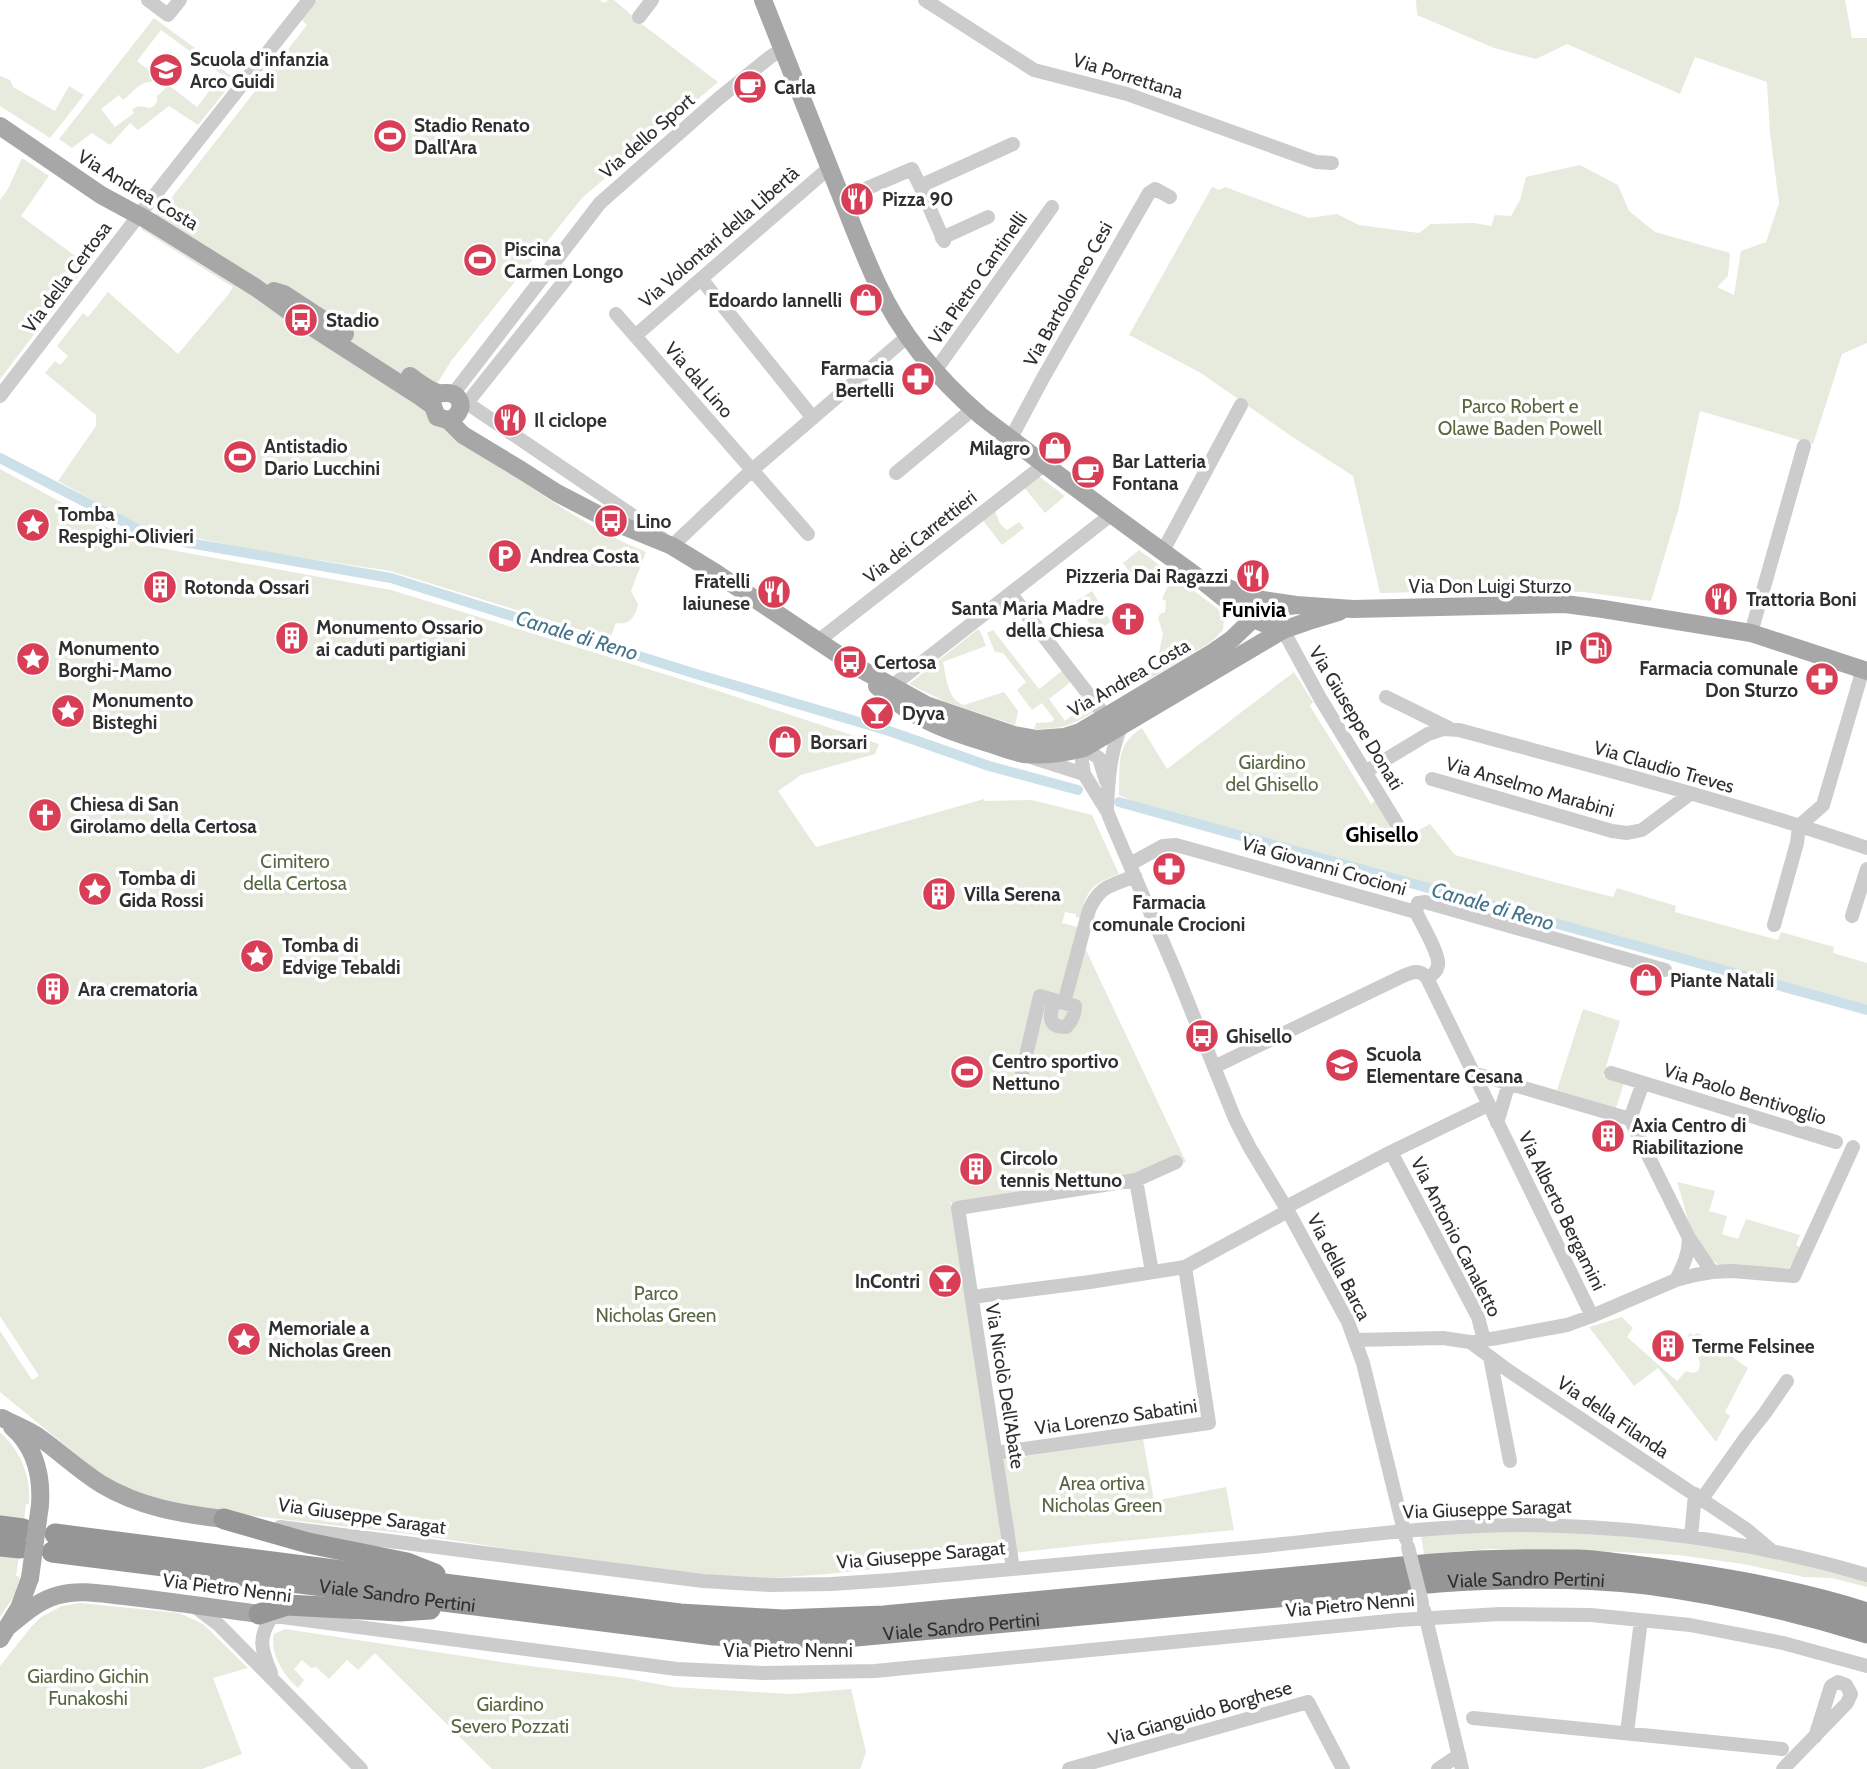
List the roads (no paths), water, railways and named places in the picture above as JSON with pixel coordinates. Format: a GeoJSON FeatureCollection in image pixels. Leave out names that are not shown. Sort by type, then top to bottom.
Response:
{"type":"FeatureCollection","features":[{"type":"Feature","properties":{"kind":"highway"},"geometry":{"type":"LineString","coordinates":[[224,1519],[308,1543],[407,1563],[462,1585]]}},
{"type":"Feature","properties":{"kind":"highway"},"geometry":{"type":"LineString","coordinates":[[0,1526],[14,1541]]}},
{"type":"Feature","properties":{"kind":"highway","name":"Viale Sandro Pertini"},"geometry":{"type":"LineString","coordinates":[[1867,1613],[1825,1610],[1763,1605],[1647,1584],[1532,1578],[1439,1582],[856,1636],[784,1638],[713,1635],[472,1606],[54,1543],[462,1585],[680,1614],[783,1619],[884,1616],[1481,1560],[1613,1563],[1770,1587],[1825,1610],[1867,1633]]}},
{"type":"Feature","properties":{"kind":"highway"},"geometry":{"type":"LineString","coordinates":[[266,1614],[287,1605],[400,1611],[472,1606]]}},
{"type":"Feature","properties":{"kind":"highway"},"geometry":{"type":"LineString","coordinates":[[1825,1610],[1867,1607]]}},
{"type":"Feature","properties":{"kind":"highway"},"geometry":{"type":"LineString","coordinates":[[1825,1610],[1867,1640]]}},
{"type":"Feature","properties":{"kind":"main road"},"geometry":{"type":"LineString","coordinates":[[763,0],[878,284],[908,336],[935,371],[973,409],[1187,568],[1235,608],[1252,619],[1283,630]]}},
{"type":"Feature","properties":{"kind":"main road","name":"Via Andrea Costa"},"geometry":{"type":"LineString","coordinates":[[0,126],[101,195],[255,287],[284,294],[425,386],[451,405],[522,470],[556,493],[672,547],[716,573],[857,667],[933,708],[1014,735],[1037,739],[1064,737],[1107,723],[1283,630]]}},
{"type":"Feature","properties":{"kind":"main road"},"geometry":{"type":"LineString","coordinates":[[1187,568],[1217,584],[1249,596],[1296,605]]}},
{"type":"Feature","properties":{"kind":"main road","name":"Via Don Luigi Sturzo"},"geometry":{"type":"LineString","coordinates":[[1296,605],[1353,609],[1565,604],[1751,633],[1865,670]]}},
{"type":"Feature","properties":{"kind":"main road","name":"Via Andrea Costa"},"geometry":{"type":"LineString","coordinates":[[857,667],[896,703],[939,727],[1023,754],[1048,754],[1084,748],[1107,723],[1232,639],[1252,619],[1296,605]]}},
{"type":"Feature","properties":{"kind":"main road","name":"Via Don Luigi Sturzo"},"geometry":{"type":"LineString","coordinates":[[1283,630],[1353,609]]}},
{"type":"Feature","properties":{"kind":"main road"},"geometry":{"type":"LineString","coordinates":[[1,1417],[18,1432],[34,1457],[42,1486],[30,1578],[19,1608],[5,1632]]}},
{"type":"Feature","properties":{"kind":"main road","name":"Via Giuseppe Saragat"},"geometry":{"type":"LineString","coordinates":[[1,1417],[38,1436],[76,1466],[120,1494],[164,1510],[224,1519]]}},
{"type":"Feature","properties":{"kind":"main road","name":"Via Pietro Nenni"},"geometry":{"type":"LineString","coordinates":[[5,1632],[37,1604],[68,1593],[89,1593],[266,1614]]}},
{"type":"Feature","properties":{"kind":"street"},"geometry":{"type":"LineString","coordinates":[[148,0],[169,15],[180,0]]}},
{"type":"Feature","properties":{"kind":"street","name":"Via della Certosa"},"geometry":{"type":"LineString","coordinates":[[0,396],[138,215],[309,0]]}},
{"type":"Feature","properties":{"kind":"street"},"geometry":{"type":"LineString","coordinates":[[639,17],[652,0]]}},
{"type":"Feature","properties":{"kind":"street","name":"Via Porrettana"},"geometry":{"type":"LineString","coordinates":[[925,0],[1034,69],[1127,94],[1316,162],[1332,163]]}},
{"type":"Feature","properties":{"kind":"street","name":"Via dello Sport"},"geometry":{"type":"LineString","coordinates":[[451,405],[507,325],[600,203],[718,99],[783,49]]}},
{"type":"Feature","properties":{"kind":"street"},"geometry":{"type":"LineString","coordinates":[[920,186],[1013,144]]}},
{"type":"Feature","properties":{"kind":"street","name":"Via Volontari della Libertà"},"geometry":{"type":"LineString","coordinates":[[635,336],[829,168]]}},
{"type":"Feature","properties":{"kind":"street"},"geometry":{"type":"LineString","coordinates":[[842,199],[912,169],[943,240],[988,217]]}},
{"type":"Feature","properties":{"kind":"street","name":"Via Bartolomeo Cesi"},"geometry":{"type":"LineString","coordinates":[[1011,438],[1149,193],[1155,189],[1170,197]]}},
{"type":"Feature","properties":{"kind":"street","name":"Via Pietro Cantinelli"},"geometry":{"type":"LineString","coordinates":[[935,371],[1052,207]]}},
{"type":"Feature","properties":{"kind":"street"},"geometry":{"type":"LineString","coordinates":[[451,405],[521,336],[566,279],[551,267]]}},
{"type":"Feature","properties":{"kind":"street"},"geometry":{"type":"LineString","coordinates":[[702,280],[813,418]]}},
{"type":"Feature","properties":{"kind":"street","name":"Via dal Lino"},"geometry":{"type":"LineString","coordinates":[[616,314],[808,534]]}},
{"type":"Feature","properties":{"kind":"street"},"geometry":{"type":"LineString","coordinates":[[507,325],[521,336]]}},
{"type":"Feature","properties":{"kind":"street"},"geometry":{"type":"LineString","coordinates":[[672,547],[752,470],[908,336]]}},
{"type":"Feature","properties":{"kind":"street","name":"Via Andrea Costa"},"geometry":{"type":"LineString","coordinates":[[451,405],[618,505],[672,547]]}},
{"type":"Feature","properties":{"kind":"street"},"geometry":{"type":"LineString","coordinates":[[1163,551],[1241,405]]}},
{"type":"Feature","properties":{"kind":"street"},"geometry":{"type":"LineString","coordinates":[[896,473],[973,409]]}},
{"type":"Feature","properties":{"kind":"street"},"geometry":{"type":"LineString","coordinates":[[1751,633],[1804,446]]}},
{"type":"Feature","properties":{"kind":"street","name":"Via dei Carrettieri"},"geometry":{"type":"LineString","coordinates":[[818,641],[1045,464]]}},
{"type":"Feature","properties":{"kind":"street"},"geometry":{"type":"LineString","coordinates":[[892,685],[1112,514]]}},
{"type":"Feature","properties":{"kind":"street"},"geometry":{"type":"LineString","coordinates":[[1011,594],[1107,723],[1087,734],[1082,761],[1084,774],[1023,754]]}},
{"type":"Feature","properties":{"kind":"street","name":"Via Giuseppe Donati"},"geometry":{"type":"LineString","coordinates":[[1283,630],[1320,698],[1397,824]]}},
{"type":"Feature","properties":{"kind":"street"},"geometry":{"type":"LineString","coordinates":[[1797,843],[1812,835],[1824,833],[1824,805],[1865,670]]}},
{"type":"Feature","properties":{"kind":"street","name":"Via Claudio Treves"},"geometry":{"type":"LineString","coordinates":[[1386,697],[1450,729],[1799,825],[1867,848]]}},
{"type":"Feature","properties":{"kind":"street","name":"Via della Barca"},"geometry":{"type":"LineString","coordinates":[[1107,723],[1115,743],[1107,811]]}},
{"type":"Feature","properties":{"kind":"street"},"geometry":{"type":"LineString","coordinates":[[1365,772],[1428,734],[1450,729]]}},
{"type":"Feature","properties":{"kind":"street","name":"Via della Barca"},"geometry":{"type":"LineString","coordinates":[[1064,737],[1099,758],[1108,789]]}},
{"type":"Feature","properties":{"kind":"street","name":"Via della Barca"},"geometry":{"type":"LineString","coordinates":[[1084,774],[1107,811],[1245,1138],[1338,1302],[1355,1340],[1363,1363],[1461,1762]]}},
{"type":"Feature","properties":{"kind":"street","name":"Via Anselmo Marabini"},"geometry":{"type":"LineString","coordinates":[[1432,779],[1627,833],[1642,830],[1690,794]]}},
{"type":"Feature","properties":{"kind":"street"},"geometry":{"type":"LineString","coordinates":[[1774,925],[1797,843],[1799,825],[1824,805]]}},
{"type":"Feature","properties":{"kind":"street","name":"Via Giovanni Crocioni"},"geometry":{"type":"LineString","coordinates":[[1021,1073],[1040,996],[1059,1002],[1096,896],[1163,846],[1176,845],[1416,912],[1418,903],[1425,902],[1665,970]]}},
{"type":"Feature","properties":{"kind":"street"},"geometry":{"type":"LineString","coordinates":[[1852,916],[1867,869]]}},
{"type":"Feature","properties":{"kind":"street"},"geometry":{"type":"LineString","coordinates":[[1214,1067],[1403,976],[1417,972],[1427,978],[1433,975],[1438,958],[1416,912]]}},
{"type":"Feature","properties":{"kind":"street","name":"Via Alberto Bergamini"},"geometry":{"type":"LineString","coordinates":[[1427,978],[1592,1316]]}},
{"type":"Feature","properties":{"kind":"street"},"geometry":{"type":"LineString","coordinates":[[1473,1073],[1630,1119],[1689,1238],[1712,1272]]}},
{"type":"Feature","properties":{"kind":"street","name":"Via Paolo Bentivoglio"},"geometry":{"type":"LineString","coordinates":[[1611,1073],[1836,1142]]}},
{"type":"Feature","properties":{"kind":"street"},"geometry":{"type":"LineString","coordinates":[[1497,1123],[1509,1083]]}},
{"type":"Feature","properties":{"kind":"street","name":"Via Paolo Bentivoglio"},"geometry":{"type":"LineString","coordinates":[[1630,1119],[1643,1083]]}},
{"type":"Feature","properties":{"kind":"street"},"geometry":{"type":"LineString","coordinates":[[972,1297],[1185,1267],[1391,1152],[1488,1105]]}},
{"type":"Feature","properties":{"kind":"street"},"geometry":{"type":"LineString","coordinates":[[1355,1340],[1484,1340],[1567,1325],[1676,1280],[1712,1272],[1794,1276],[1853,1147]]}},
{"type":"Feature","properties":{"kind":"street","name":"Via Antonio Canaletto"},"geometry":{"type":"LineString","coordinates":[[1391,1152],[1478,1317],[1484,1340]]}},
{"type":"Feature","properties":{"kind":"street"},"geometry":{"type":"LineString","coordinates":[[1152,1272],[1136,1181],[1176,1162]]}},
{"type":"Feature","properties":{"kind":"street","name":"Via Nicolò Dell'Abate"},"geometry":{"type":"LineString","coordinates":[[1013,1569],[958,1208],[1136,1181]]}},
{"type":"Feature","properties":{"kind":"street"},"geometry":{"type":"LineString","coordinates":[[1676,1280],[1689,1251],[1689,1238]]}},
{"type":"Feature","properties":{"kind":"street","name":"Via Lorenzo Sabatini"},"geometry":{"type":"LineString","coordinates":[[996,1454],[1209,1423],[1185,1267]]}},
{"type":"Feature","properties":{"kind":"street"},"geometry":{"type":"LineString","coordinates":[[1484,1340],[1509,1371],[1501,1374],[1494,1384]]}},
{"type":"Feature","properties":{"kind":"street","name":"Via della Filanda"},"geometry":{"type":"LineString","coordinates":[[1484,1340],[1490,1357],[1509,1371],[1746,1529],[1772,1550]]}},
{"type":"Feature","properties":{"kind":"street"},"geometry":{"type":"LineString","coordinates":[[1490,1357],[1510,1461]]}},
{"type":"Feature","properties":{"kind":"street"},"geometry":{"type":"LineString","coordinates":[[1691,1537],[1698,1497],[1787,1381]]}},
{"type":"Feature","properties":{"kind":"street","name":"Via Giuseppe Saragat"},"geometry":{"type":"LineString","coordinates":[[224,1519],[703,1581],[769,1585],[831,1584],[1404,1532],[1522,1525],[1614,1529],[1691,1537],[1772,1550],[1867,1575]]}},
{"type":"Feature","properties":{"kind":"street"},"geometry":{"type":"LineString","coordinates":[[193,1605],[219,1625],[361,1769]]}},
{"type":"Feature","properties":{"kind":"street"},"geometry":{"type":"LineString","coordinates":[[266,1614],[261,1641],[263,1654],[274,1681]]}},
{"type":"Feature","properties":{"kind":"street","name":"Via Pietro Nenni"},"geometry":{"type":"LineString","coordinates":[[266,1614],[677,1669],[797,1673],[875,1671],[1427,1618],[1523,1614],[1591,1615],[1690,1625],[1817,1652],[1867,1666]]}},
{"type":"Feature","properties":{"kind":"street"},"geometry":{"type":"LineString","coordinates":[[1627,1733],[1641,1620]]}},
{"type":"Feature","properties":{"kind":"street","name":"Via Gianguido Borghese"},"geometry":{"type":"LineString","coordinates":[[1069,1769],[1308,1702],[1343,1769]]}},
{"type":"Feature","properties":{"kind":"street"},"geometry":{"type":"LineString","coordinates":[[1473,1717],[1782,1749]]}},
{"type":"Feature","properties":{"kind":"street"},"geometry":{"type":"LineString","coordinates":[[1783,1769],[1815,1737]]}},
{"type":"Feature","properties":{"kind":"street"},"geometry":{"type":"LineString","coordinates":[[1438,1769],[1461,1762]]}},
{"type":"Feature","properties":{"kind":"waterway","name":"Canale di Reno"},"geometry":{"type":"LineString","coordinates":[[0,458],[147,534],[391,578],[696,674],[886,730],[989,766],[1078,790]]}},
{"type":"Feature","properties":{"kind":"waterway","name":"Canale di Reno"},"geometry":{"type":"LineString","coordinates":[[1119,802],[1867,1010]]}},
{"type":"Feature","properties":{"kind":"place","name":"Scuola d'infanzia Arco Guidi"},"geometry":{"type":"Point","coordinates":[166,70]}},
{"type":"Feature","properties":{"kind":"place","name":"Carla"},"geometry":{"type":"Point","coordinates":[750,87]}},
{"type":"Feature","properties":{"kind":"place","name":"Stadio Renato Dall'Ara"},"geometry":{"type":"Point","coordinates":[390,136]}},
{"type":"Feature","properties":{"kind":"place","name":"Pizza 90"},"geometry":{"type":"Point","coordinates":[857,199]}},
{"type":"Feature","properties":{"kind":"place","name":"Piscina Carmen Longo"},"geometry":{"type":"Point","coordinates":[480,260]}},
{"type":"Feature","properties":{"kind":"place","name":"Edoardo Iannelli"},"geometry":{"type":"Point","coordinates":[866,300]}},
{"type":"Feature","properties":{"kind":"place","name":"Stadio"},"geometry":{"type":"Point","coordinates":[301,320]}},
{"type":"Feature","properties":{"kind":"place","name":"Farmacia Bertelli"},"geometry":{"type":"Point","coordinates":[918,379]}},
{"type":"Feature","properties":{"kind":"place","name":"Il ciclope"},"geometry":{"type":"Point","coordinates":[510,420]}},
{"type":"Feature","properties":{"kind":"place","name":"Milagro"},"geometry":{"type":"Point","coordinates":[1055,448]}},
{"type":"Feature","properties":{"kind":"place","name":"Antistadio Dario Lucchini"},"geometry":{"type":"Point","coordinates":[240,457]}},
{"type":"Feature","properties":{"kind":"place","name":"Bar Latteria Fontana"},"geometry":{"type":"Point","coordinates":[1088,472]}},
{"type":"Feature","properties":{"kind":"place","name":"Lino"},"geometry":{"type":"Point","coordinates":[611,521]}},
{"type":"Feature","properties":{"kind":"place","name":"Tomba Respighi-Olivieri"},"geometry":{"type":"Point","coordinates":[33,525]}},
{"type":"Feature","properties":{"kind":"place","name":"Andrea Costa"},"geometry":{"type":"Point","coordinates":[505,556]}},
{"type":"Feature","properties":{"kind":"place","name":"Pizzeria Dai Ragazzi"},"geometry":{"type":"Point","coordinates":[1253,576]}},
{"type":"Feature","properties":{"kind":"place","name":"Rotonda Ossari"},"geometry":{"type":"Point","coordinates":[160,587]}},
{"type":"Feature","properties":{"kind":"place","name":"Fratelli Iaiunese"},"geometry":{"type":"Point","coordinates":[774,592]}},
{"type":"Feature","properties":{"kind":"place","name":"Trattoria Boni"},"geometry":{"type":"Point","coordinates":[1721,599]}},
{"type":"Feature","properties":{"kind":"place","name":"Santa Maria Madre della Chiesa"},"geometry":{"type":"Point","coordinates":[1128,619]}},
{"type":"Feature","properties":{"kind":"place","name":"Monumento Ossario ai caduti partigiani"},"geometry":{"type":"Point","coordinates":[292,638]}},
{"type":"Feature","properties":{"kind":"place","name":"IP"},"geometry":{"type":"Point","coordinates":[1596,648]}},
{"type":"Feature","properties":{"kind":"place","name":"Monumento Borghi-Mamo"},"geometry":{"type":"Point","coordinates":[33,659]}},
{"type":"Feature","properties":{"kind":"place","name":"Certosa"},"geometry":{"type":"Point","coordinates":[850,662]}},
{"type":"Feature","properties":{"kind":"place","name":"Farmacia comunale Don Sturzo"},"geometry":{"type":"Point","coordinates":[1822,679]}},
{"type":"Feature","properties":{"kind":"place","name":"Monumento Bisteghi"},"geometry":{"type":"Point","coordinates":[68,711]}},
{"type":"Feature","properties":{"kind":"place","name":"Dyva"},"geometry":{"type":"Point","coordinates":[877,713]}},
{"type":"Feature","properties":{"kind":"place","name":"Borsari"},"geometry":{"type":"Point","coordinates":[785,742]}},
{"type":"Feature","properties":{"kind":"place","name":"Chiesa di San Girolamo della Certosa"},"geometry":{"type":"Point","coordinates":[45,815]}},
{"type":"Feature","properties":{"kind":"place","name":"Farmacia comunale Crocioni"},"geometry":{"type":"Point","coordinates":[1169,869]}},
{"type":"Feature","properties":{"kind":"place","name":"Tomba di Gida Rossi"},"geometry":{"type":"Point","coordinates":[95,889]}},
{"type":"Feature","properties":{"kind":"place","name":"Villa Serena"},"geometry":{"type":"Point","coordinates":[939,894]}},
{"type":"Feature","properties":{"kind":"place","name":"Tomba di Edvige Tebaldi"},"geometry":{"type":"Point","coordinates":[257,956]}},
{"type":"Feature","properties":{"kind":"place","name":"Piante Natali"},"geometry":{"type":"Point","coordinates":[1646,980]}},
{"type":"Feature","properties":{"kind":"place","name":"Ara crematoria"},"geometry":{"type":"Point","coordinates":[53,989]}},
{"type":"Feature","properties":{"kind":"place","name":"Ghisello"},"geometry":{"type":"Point","coordinates":[1202,1036]}},
{"type":"Feature","properties":{"kind":"place","name":"Scuola Elementare Cesana"},"geometry":{"type":"Point","coordinates":[1342,1065]}},
{"type":"Feature","properties":{"kind":"place","name":"Centro sportivo Nettuno"},"geometry":{"type":"Point","coordinates":[967,1072]}},
{"type":"Feature","properties":{"kind":"place","name":"Axia Centro di Riabilitazione"},"geometry":{"type":"Point","coordinates":[1608,1136]}},
{"type":"Feature","properties":{"kind":"place","name":"Circolo tennis Nettuno"},"geometry":{"type":"Point","coordinates":[976,1169]}},
{"type":"Feature","properties":{"kind":"place","name":"InContri"},"geometry":{"type":"Point","coordinates":[945,1281]}},
{"type":"Feature","properties":{"kind":"place","name":"Memoriale a Nicholas Green"},"geometry":{"type":"Point","coordinates":[244,1339]}},
{"type":"Feature","properties":{"kind":"place","name":"Terme Felsinee"},"geometry":{"type":"Point","coordinates":[1668,1346]}},
{"type":"Feature","properties":{"kind":"district","name":"Funivia"},"geometry":{"type":"Point","coordinates":[1254,609]}},
{"type":"Feature","properties":{"kind":"district","name":"Ghisello"},"geometry":{"type":"Point","coordinates":[1382,834]}},
{"type":"Feature","properties":{"kind":"park label","name":"Parco Robert e Olawe Baden Powell"},"geometry":{"type":"Point","coordinates":[1520,417]}},
{"type":"Feature","properties":{"kind":"park label","name":"Giardino del Ghisello"},"geometry":{"type":"Point","coordinates":[1272,773]}},
{"type":"Feature","properties":{"kind":"park label","name":"Cimitero della Certosa"},"geometry":{"type":"Point","coordinates":[295,872]}},
{"type":"Feature","properties":{"kind":"park label","name":"Parco Nicholas Green"},"geometry":{"type":"Point","coordinates":[656,1304]}},
{"type":"Feature","properties":{"kind":"park label","name":"Area ortiva Nicholas Green"},"geometry":{"type":"Point","coordinates":[1102,1494]}},
{"type":"Feature","properties":{"kind":"park label","name":"Giardino Gichin Funakoshi"},"geometry":{"type":"Point","coordinates":[88,1687]}},
{"type":"Feature","properties":{"kind":"park label","name":"Giardino Severo Pozzati"},"geometry":{"type":"Point","coordinates":[510,1715]}}]}
